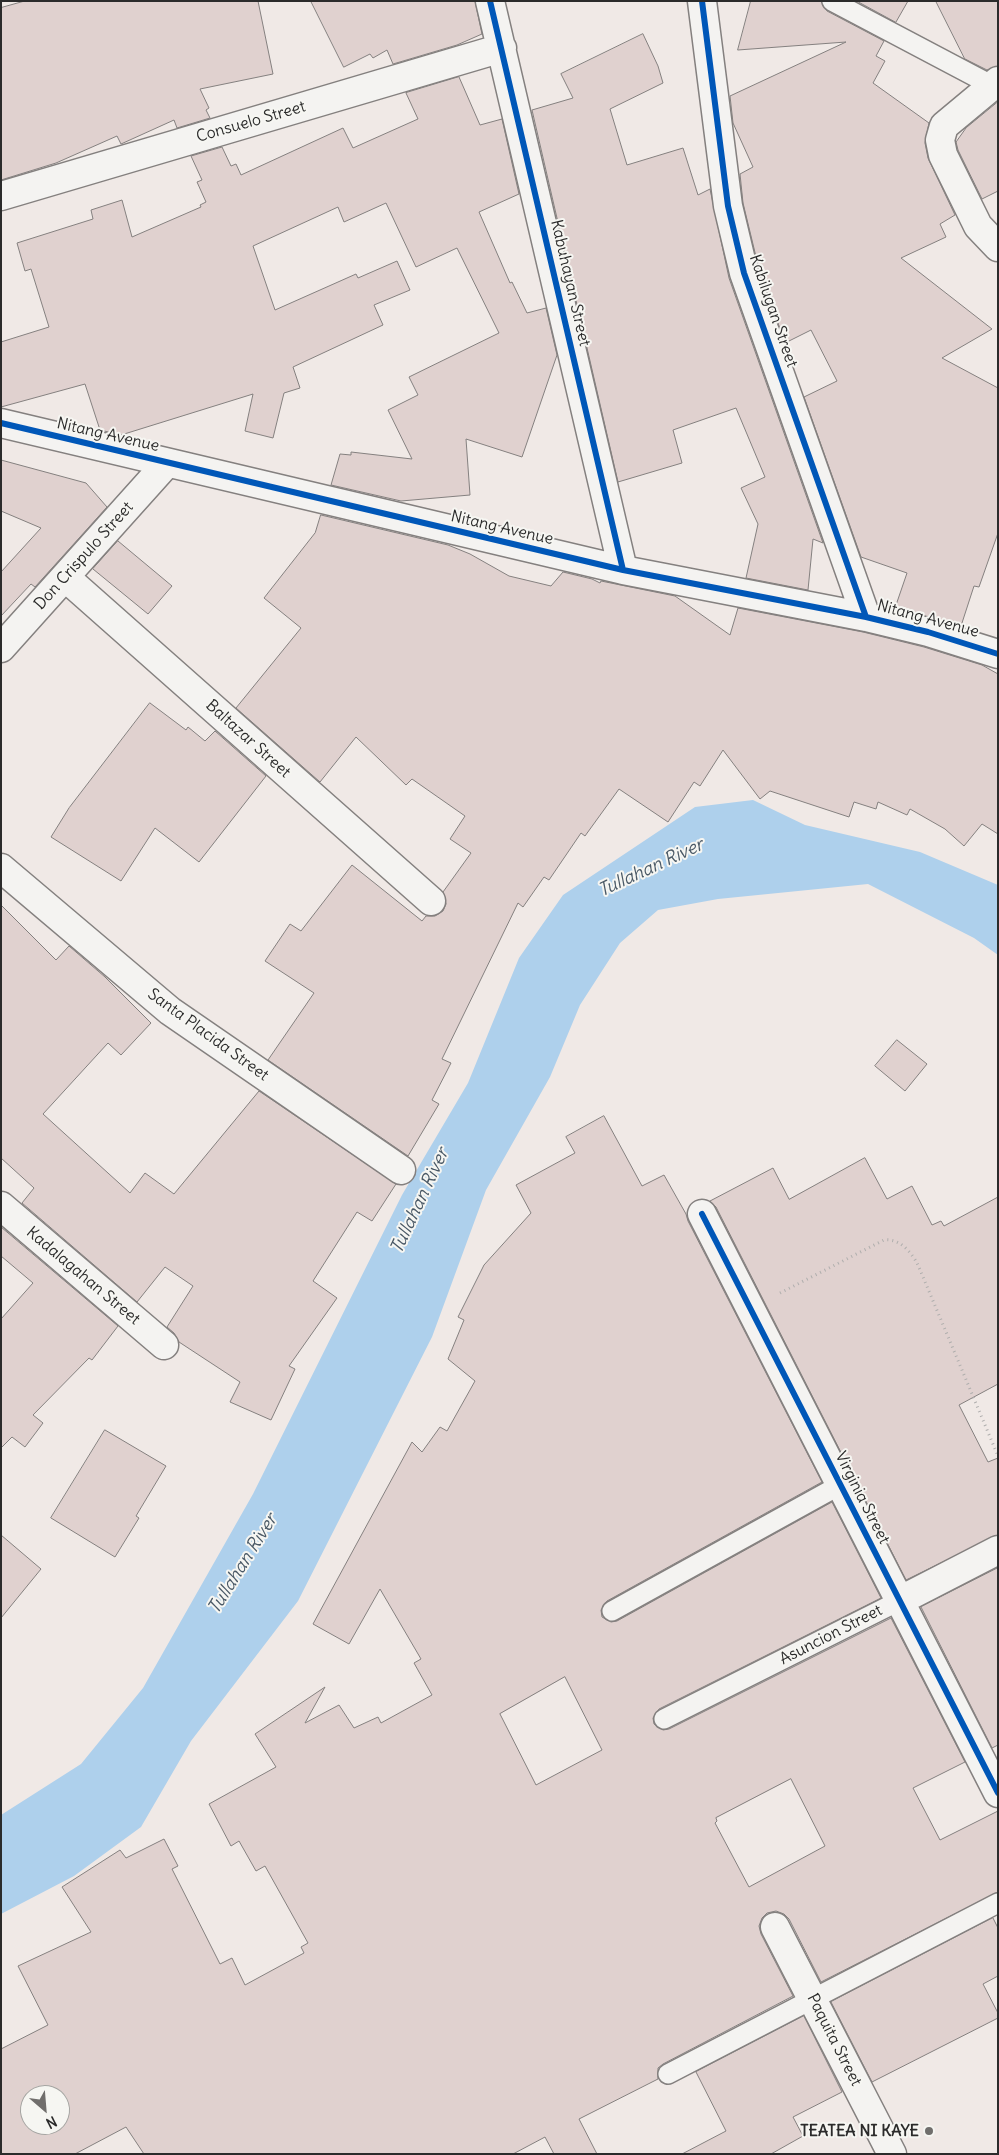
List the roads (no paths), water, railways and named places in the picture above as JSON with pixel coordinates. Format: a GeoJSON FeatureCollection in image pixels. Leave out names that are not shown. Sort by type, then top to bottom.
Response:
{"type":"FeatureCollection","features":[{"type":"Feature","properties":{"kind":"street","name":"Kabuhayan Street"},"geometry":{"type":"LineString","coordinates":[[490,1],[623,570]]}},
{"type":"Feature","properties":{"kind":"street","name":"Kabilugan Street"},"geometry":{"type":"LineString","coordinates":[[702,1],[728,206],[744,272],[866,617]]}},
{"type":"Feature","properties":{"kind":"street","name":"Consuelo Street"},"geometry":{"type":"LineString","coordinates":[[1,196],[502,48]]}},
{"type":"Feature","properties":{"kind":"street"},"geometry":{"type":"LineString","coordinates":[[995,83],[944,126],[940,140],[943,155],[978,226],[998,247]]}},
{"type":"Feature","properties":{"kind":"street","name":"Nitang Avenue"},"geometry":{"type":"LineString","coordinates":[[1,424],[623,570],[866,617],[928,632],[998,654]]}},
{"type":"Feature","properties":{"kind":"street","name":"Don Crispulo Street"},"geometry":{"type":"LineString","coordinates":[[1,648],[167,463]]}},
{"type":"Feature","properties":{"kind":"street","name":"Baltazar Street"},"geometry":{"type":"LineString","coordinates":[[65,577],[430,901]]}},
{"type":"Feature","properties":{"kind":"street","name":"Santa Placida Street"},"geometry":{"type":"LineString","coordinates":[[1,868],[170,1011],[401,1170]]}},
{"type":"Feature","properties":{"kind":"street","name":"Kadalagahan Street"},"geometry":{"type":"LineString","coordinates":[[1,1206],[164,1345]]}},
{"type":"Feature","properties":{"kind":"street","name":"Virginia Street"},"geometry":{"type":"LineString","coordinates":[[702,1214],[998,1793]]}},
{"type":"Feature","properties":{"kind":"street","name":"Asuncion Street"},"geometry":{"type":"LineString","coordinates":[[899,1601],[998,1550]]}},
{"type":"Feature","properties":{"kind":"street","name":"Paquita Street"},"geometry":{"type":"LineString","coordinates":[[775,1927],[892,2154]]}},
{"type":"Feature","properties":{"kind":"lane"},"geometry":{"type":"LineString","coordinates":[[832,1],[995,83]]}},
{"type":"Feature","properties":{"kind":"lane"},"geometry":{"type":"LineString","coordinates":[[612,1611],[840,1485]]}},
{"type":"Feature","properties":{"kind":"lane","name":"Asuncion Street"},"geometry":{"type":"LineString","coordinates":[[664,1719],[899,1601]]}},
{"type":"Feature","properties":{"kind":"lane"},"geometry":{"type":"LineString","coordinates":[[668,2074],[998,1903]]}},
{"type":"Feature","properties":{"kind":"water","name":"Tullahan River"},"geometry":{"type":"Polygon","coordinates":[[[753,800],[805,825],[920,852],[998,885],[998,955],[974,938],[868,884],[718,899],[658,910],[620,943],[580,1005],[550,1077],[486,1190],[432,1337],[298,1601],[191,1741],[141,1827],[74,1876],[1,1914],[1,1815],[81,1764],[143,1688],[253,1494],[402,1195],[468,1083],[519,958],[563,895],[695,807],[753,800]]]}},
{"type":"Feature","properties":{"kind":"place","name":"TEATEA NI KAYE"},"geometry":{"type":"Point","coordinates":[929,2131]}}]}
